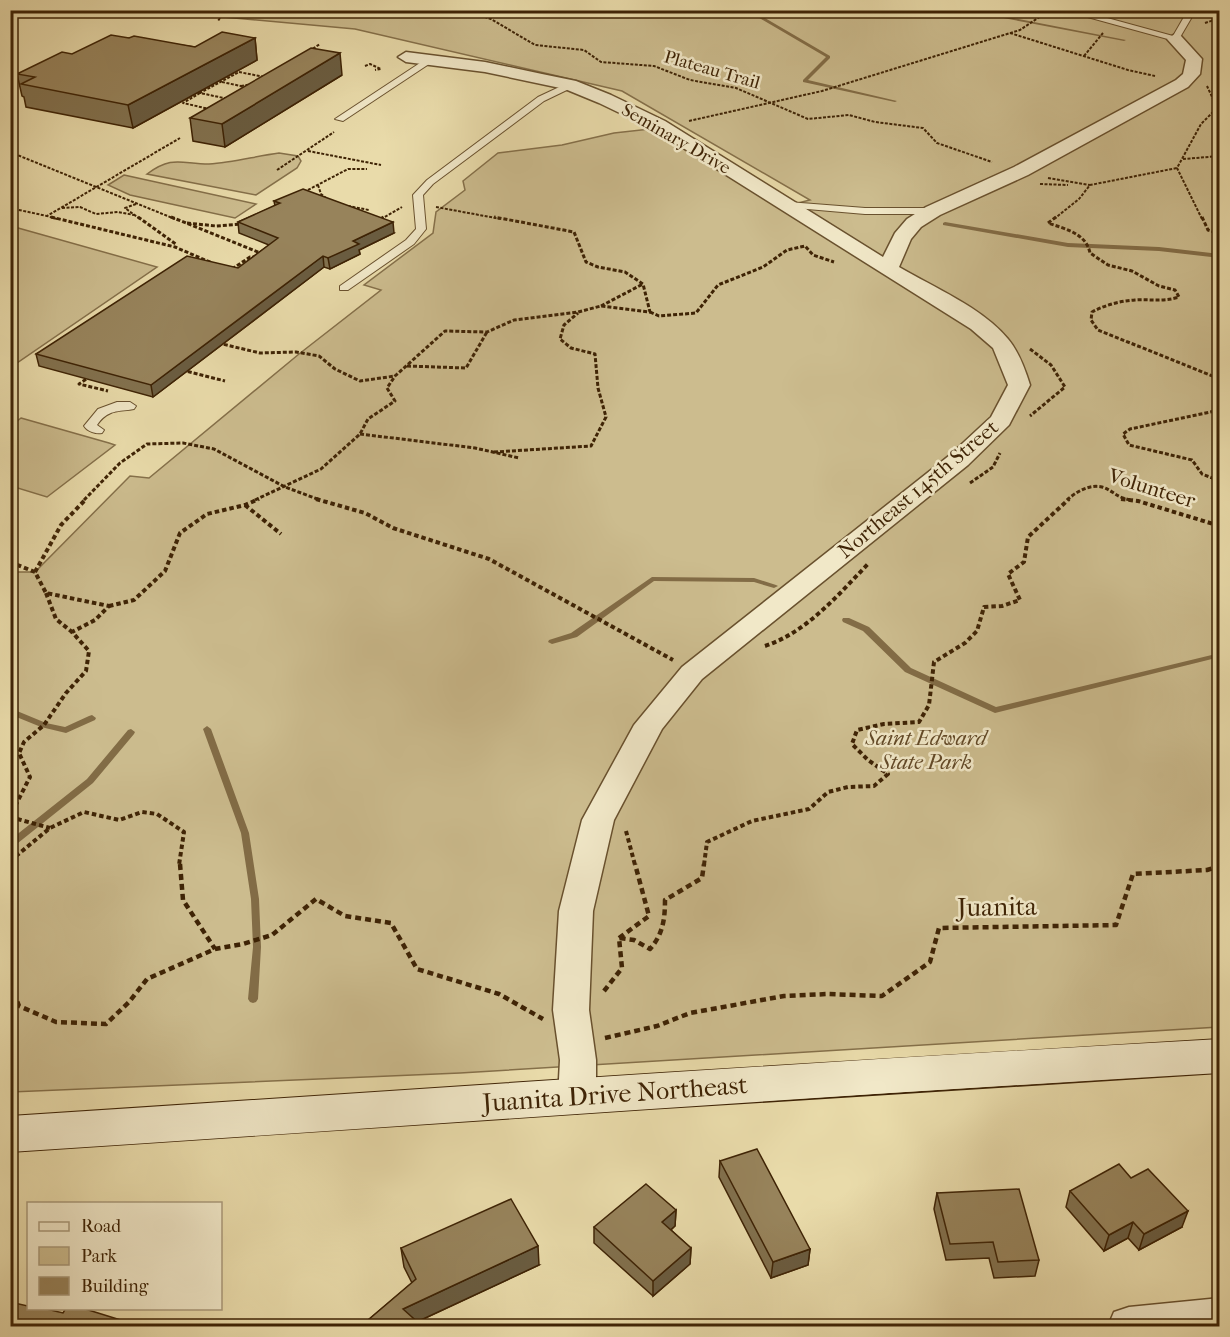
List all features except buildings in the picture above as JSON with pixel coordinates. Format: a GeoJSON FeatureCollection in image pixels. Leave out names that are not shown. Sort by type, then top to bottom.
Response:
{"type":"FeatureCollection","features":[{"type":"Feature","properties":{"kind":"main road","name":"Juanita Drive Northeast"},"geometry":{"type":"LineString","coordinates":[[10,1134],[577,1098],[879,1076],[1220,1056]]}},
{"type":"Feature","properties":{"kind":"street"},"geometry":{"type":"LineString","coordinates":[[888,269],[902,237],[914,223],[933,211],[1029,178],[1190,79],[1195,69],[1194,59],[1175,39]]}},
{"type":"Feature","properties":{"kind":"street","name":"Seminary Drive"},"geometry":{"type":"LineString","coordinates":[[406,57],[485,67],[570,85],[659,125],[888,269]]}},
{"type":"Feature","properties":{"kind":"street","name":"Northeast 145th Street"},"geometry":{"type":"LineString","coordinates":[[577,1098],[578,1060],[571,1010],[576,911],[598,820],[649,725],[692,673],[959,460],[1001,420],[1019,385],[1012,362],[999,341],[975,322],[888,269]]}},
{"type":"Feature","properties":{"kind":"street"},"geometry":{"type":"LineString","coordinates":[[1129,1326],[1220,1317]]}},
{"type":"Feature","properties":{"kind":"lane"},"geometry":{"type":"LineString","coordinates":[[1066,10],[1175,39],[1192,10]]}},
{"type":"Feature","properties":{"kind":"lane"},"geometry":{"type":"LineString","coordinates":[[340,123],[429,60]]}},
{"type":"Feature","properties":{"kind":"lane"},"geometry":{"type":"LineString","coordinates":[[344,288],[410,242],[420,229],[418,195],[430,182],[541,99],[570,85]]}},
{"type":"Feature","properties":{"kind":"lane"},"geometry":{"type":"LineString","coordinates":[[788,205],[865,211],[933,211]]}},
{"type":"Feature","properties":{"kind":"lane"},"geometry":{"type":"LineString","coordinates":[[98,430],[90,426],[95,417],[107,407],[126,405]]}},
{"type":"Feature","properties":{"kind":"path"},"geometry":{"type":"LineString","coordinates":[[216,10],[220,18],[218,21]]}},
{"type":"Feature","properties":{"kind":"path","name":"Plateau Trail"},"geometry":{"type":"LineString","coordinates":[[463,10],[491,19],[535,45],[584,50],[601,62],[654,66],[690,80],[736,88],[808,118],[826,119],[849,115],[875,122],[923,128],[937,143],[1029,178]]}},
{"type":"Feature","properties":{"kind":"path"},"geometry":{"type":"LineString","coordinates":[[659,125],[702,119],[842,86],[1020,30],[1028,22],[1050,10]]}},
{"type":"Feature","properties":{"kind":"path"},"geometry":{"type":"LineString","coordinates":[[1010,33],[1128,70],[1160,76]]}},
{"type":"Feature","properties":{"kind":"path"},"geometry":{"type":"LineString","coordinates":[[1084,56],[1098,37]]}},
{"type":"Feature","properties":{"kind":"path"},"geometry":{"type":"LineString","coordinates":[[308,51],[320,44]]}},
{"type":"Feature","properties":{"kind":"path"},"geometry":{"type":"LineString","coordinates":[[365,66],[370,64],[381,69],[375,70]]}},
{"type":"Feature","properties":{"kind":"path"},"geometry":{"type":"LineString","coordinates":[[214,110],[183,103],[239,72],[290,81],[244,109]]}},
{"type":"Feature","properties":{"kind":"path"},"geometry":{"type":"LineString","coordinates":[[221,82],[241,86],[252,84],[266,76]]}},
{"type":"Feature","properties":{"kind":"path"},"geometry":{"type":"LineString","coordinates":[[1029,178],[1090,185],[1177,168],[1201,123],[1214,112],[1213,99],[1204,80]]}},
{"type":"Feature","properties":{"kind":"path"},"geometry":{"type":"LineString","coordinates":[[241,86],[242,89],[251,89],[256,86],[252,84]]}},
{"type":"Feature","properties":{"kind":"path"},"geometry":{"type":"LineString","coordinates":[[263,90],[273,92]]}},
{"type":"Feature","properties":{"kind":"path"},"geometry":{"type":"LineString","coordinates":[[200,93],[252,104]]}},
{"type":"Feature","properties":{"kind":"path"},"geometry":{"type":"LineString","coordinates":[[225,98],[233,93]]}},
{"type":"Feature","properties":{"kind":"path"},"geometry":{"type":"LineString","coordinates":[[277,170],[308,151],[340,123]]}},
{"type":"Feature","properties":{"kind":"path"},"geometry":{"type":"LineString","coordinates":[[47,216],[180,138]]}},
{"type":"Feature","properties":{"kind":"path"},"geometry":{"type":"LineString","coordinates":[[308,151],[381,165]]}},
{"type":"Feature","properties":{"kind":"path"},"geometry":{"type":"LineString","coordinates":[[10,152],[272,258],[250,257],[225,275]]}},
{"type":"Feature","properties":{"kind":"path"},"geometry":{"type":"LineString","coordinates":[[1182,159],[1220,156]]}},
{"type":"Feature","properties":{"kind":"path"},"geometry":{"type":"LineString","coordinates":[[1177,168],[1208,230],[1220,234]]}},
{"type":"Feature","properties":{"kind":"path"},"geometry":{"type":"LineString","coordinates":[[301,193],[348,169],[367,169]]}},
{"type":"Feature","properties":{"kind":"path"},"geometry":{"type":"LineString","coordinates":[[1029,178],[1090,185]]}},
{"type":"Feature","properties":{"kind":"path"},"geometry":{"type":"LineString","coordinates":[[318,185],[321,194],[336,202]]}},
{"type":"Feature","properties":{"kind":"path"},"geometry":{"type":"LineString","coordinates":[[1090,185],[1079,198],[1048,223],[1083,237],[1090,245],[1090,253],[1108,265],[1132,271],[1159,285],[1175,290],[1179,297],[1168,302],[1133,300],[1103,306],[1092,312],[1091,320],[1098,330],[1116,339],[1220,379]]}},
{"type":"Feature","properties":{"kind":"path"},"geometry":{"type":"LineString","coordinates":[[136,204],[125,208],[174,244],[218,267]]}},
{"type":"Feature","properties":{"kind":"path"},"geometry":{"type":"LineString","coordinates":[[344,205],[369,210]]}},
{"type":"Feature","properties":{"kind":"path"},"geometry":{"type":"LineString","coordinates":[[376,221],[396,208],[418,206],[461,210],[520,222],[560,226],[574,232],[585,262],[625,272],[643,284],[650,312]]}},
{"type":"Feature","properties":{"kind":"path"},"geometry":{"type":"LineString","coordinates":[[62,208],[80,207],[96,214],[134,215]]}},
{"type":"Feature","properties":{"kind":"path"},"geometry":{"type":"LineString","coordinates":[[352,207],[357,209],[352,214]]}},
{"type":"Feature","properties":{"kind":"path"},"geometry":{"type":"LineString","coordinates":[[10,208],[192,252]]}},
{"type":"Feature","properties":{"kind":"path"},"geometry":{"type":"LineString","coordinates":[[183,222],[216,226],[246,223]]}},
{"type":"Feature","properties":{"kind":"path"},"geometry":{"type":"LineString","coordinates":[[601,306],[650,312],[659,316],[696,312],[714,293],[718,285],[765,266],[780,252],[794,246],[805,246],[813,255],[834,262]]}},
{"type":"Feature","properties":{"kind":"path"},"geometry":{"type":"LineString","coordinates":[[46,593],[109,606],[134,600],[165,571],[180,532],[207,514],[245,505],[321,469],[360,434],[368,419],[395,401],[387,388],[395,376],[445,331],[487,332],[514,320],[578,312],[601,306],[643,284]]}},
{"type":"Feature","properties":{"kind":"path"},"geometry":{"type":"LineString","coordinates":[[494,452],[591,446],[606,417],[598,388],[595,354],[571,348],[560,339],[564,325],[578,312]]}},
{"type":"Feature","properties":{"kind":"path"},"geometry":{"type":"LineString","coordinates":[[407,366],[466,368],[487,332]]}},
{"type":"Feature","properties":{"kind":"path"},"geometry":{"type":"LineString","coordinates":[[214,342],[260,353],[296,352],[319,356],[335,369],[360,381],[395,376]]}},
{"type":"Feature","properties":{"kind":"path"},"geometry":{"type":"LineString","coordinates":[[1026,345],[1051,365],[1065,387],[1029,417]]}},
{"type":"Feature","properties":{"kind":"path"},"geometry":{"type":"LineString","coordinates":[[173,368],[225,381]]}},
{"type":"Feature","properties":{"kind":"path"},"geometry":{"type":"LineString","coordinates":[[96,373],[79,384],[114,393],[126,405]]}},
{"type":"Feature","properties":{"kind":"path","name":"Volunteer"},"geometry":{"type":"LineString","coordinates":[[1220,410],[1130,429],[1123,434],[1129,445],[1192,460],[1202,474],[1220,481]]}},
{"type":"Feature","properties":{"kind":"path"},"geometry":{"type":"LineString","coordinates":[[360,434],[399,437],[519,458]]}},
{"type":"Feature","properties":{"kind":"path"},"geometry":{"type":"LineString","coordinates":[[35,572],[61,525],[120,463],[147,444],[183,443],[214,449],[285,487],[319,500],[365,513],[393,528],[489,559],[692,673]]}},
{"type":"Feature","properties":{"kind":"path"},"geometry":{"type":"LineString","coordinates":[[964,487],[993,467],[1002,449]]}},
{"type":"Feature","properties":{"kind":"path","name":"Volunteer"},"geometry":{"type":"LineString","coordinates":[[619,938],[634,940],[650,949],[660,938],[664,926],[665,900],[702,878],[707,842],[752,821],[809,809],[828,792],[848,787],[874,786],[888,774],[868,760],[852,744],[857,730],[884,724],[919,722],[929,705],[934,662],[965,643],[977,631],[984,607],[1002,606],[1020,600],[1008,574],[1024,562],[1028,537],[1078,490],[1102,487],[1121,499],[1138,501],[1220,526]]}},
{"type":"Feature","properties":{"kind":"path"},"geometry":{"type":"LineString","coordinates":[[245,505],[281,534]]}},
{"type":"Feature","properties":{"kind":"path"},"geometry":{"type":"LineString","coordinates":[[763,646],[783,640],[824,609],[873,559]]}},
{"type":"Feature","properties":{"kind":"path"},"geometry":{"type":"LineString","coordinates":[[10,562],[35,572],[56,619],[72,632],[89,651],[86,671],[66,693],[44,725],[24,741],[19,753],[30,777],[10,816],[50,828]]}},
{"type":"Feature","properties":{"kind":"path"},"geometry":{"type":"LineString","coordinates":[[72,632],[95,620],[109,606]]}},
{"type":"Feature","properties":{"kind":"path"},"geometry":{"type":"LineString","coordinates":[[10,752],[19,753]]}},
{"type":"Feature","properties":{"kind":"path"},"geometry":{"type":"LineString","coordinates":[[10,861],[50,828],[84,812],[119,820],[142,812],[157,814],[184,832],[179,868],[183,900],[215,948]]}},
{"type":"Feature","properties":{"kind":"path"},"geometry":{"type":"LineString","coordinates":[[602,1001],[603,992],[622,968],[619,938],[649,916],[626,831]]}},
{"type":"Feature","properties":{"kind":"path","name":"Juanita"},"geometry":{"type":"LineString","coordinates":[[601,1039],[657,1026],[690,1013],[784,996],[828,994],[882,996],[930,962],[939,928],[1116,925],[1133,874],[1207,870],[1220,866]]}},
{"type":"Feature","properties":{"kind":"path"},"geometry":{"type":"LineString","coordinates":[[10,983],[19,1006],[56,1022],[106,1024],[129,1002],[147,979],[215,948],[243,944],[272,935],[316,899],[345,916],[391,923],[417,969],[499,994],[545,1020]]}},
{"type":"Feature","properties":{"kind":"path"},"geometry":{"type":"LineString","coordinates":[[601,1029],[601,1039],[605,1049]]}},
{"type":"Feature","properties":{"kind":"green space","name":"Saint Edward State Park"},"geometry":{"type":"Polygon","coordinates":[[[157,11],[1219,11],[1219,1027],[460,1073],[11,1092],[10,572],[35,572],[130,476],[149,478],[299,354],[381,290],[364,285],[433,233],[436,212],[465,190],[463,181],[498,153],[562,145],[614,133],[650,129],[782,207],[810,200],[622,91],[355,29],[157,11]]]}},
{"type":"Feature","properties":{"kind":"green space"},"geometry":{"type":"Polygon","coordinates":[[[279,153],[298,156],[301,161],[297,168],[256,195],[147,174],[171,162],[209,164],[279,153]]]}},
{"type":"Feature","properties":{"kind":"green space"},"geometry":{"type":"Polygon","coordinates":[[[124,175],[256,204],[235,218],[130,195],[108,185],[124,175]]]}},
{"type":"Feature","properties":{"kind":"green space"},"geometry":{"type":"Polygon","coordinates":[[[11,226],[157,267],[11,367],[11,226]]]}},
{"type":"Feature","properties":{"kind":"green space"},"geometry":{"type":"Polygon","coordinates":[[[21,418],[115,445],[47,497],[11,486],[11,426],[21,418]]]}},
{"type":"Feature","properties":{"kind":"waterway"},"geometry":{"type":"LineString","coordinates":[[735,10],[757,15],[829,57],[805,81],[895,101]]}},
{"type":"Feature","properties":{"kind":"waterway"},"geometry":{"type":"LineString","coordinates":[[921,14],[948,10]]}},
{"type":"Feature","properties":{"kind":"waterway"},"geometry":{"type":"LineString","coordinates":[[963,10],[1124,40]]}},
{"type":"Feature","properties":{"kind":"waterway"},"geometry":{"type":"LineString","coordinates":[[945,224],[1068,245],[1159,249],[1220,256]]}},
{"type":"Feature","properties":{"kind":"waterway"},"geometry":{"type":"LineString","coordinates":[[552,642],[574,635],[652,579],[754,580],[774,586]]}},
{"type":"Feature","properties":{"kind":"waterway"},"geometry":{"type":"LineString","coordinates":[[846,620],[866,629],[908,670],[995,710],[1220,655]]}},
{"type":"Feature","properties":{"kind":"waterway"},"geometry":{"type":"LineString","coordinates":[[17,714],[44,725],[66,730],[92,718]]}},
{"type":"Feature","properties":{"kind":"waterway"},"geometry":{"type":"LineString","coordinates":[[207,729],[245,833],[255,899],[257,947],[253,999]]}},
{"type":"Feature","properties":{"kind":"waterway"},"geometry":{"type":"LineString","coordinates":[[10,845],[90,781],[131,732]]}}]}
